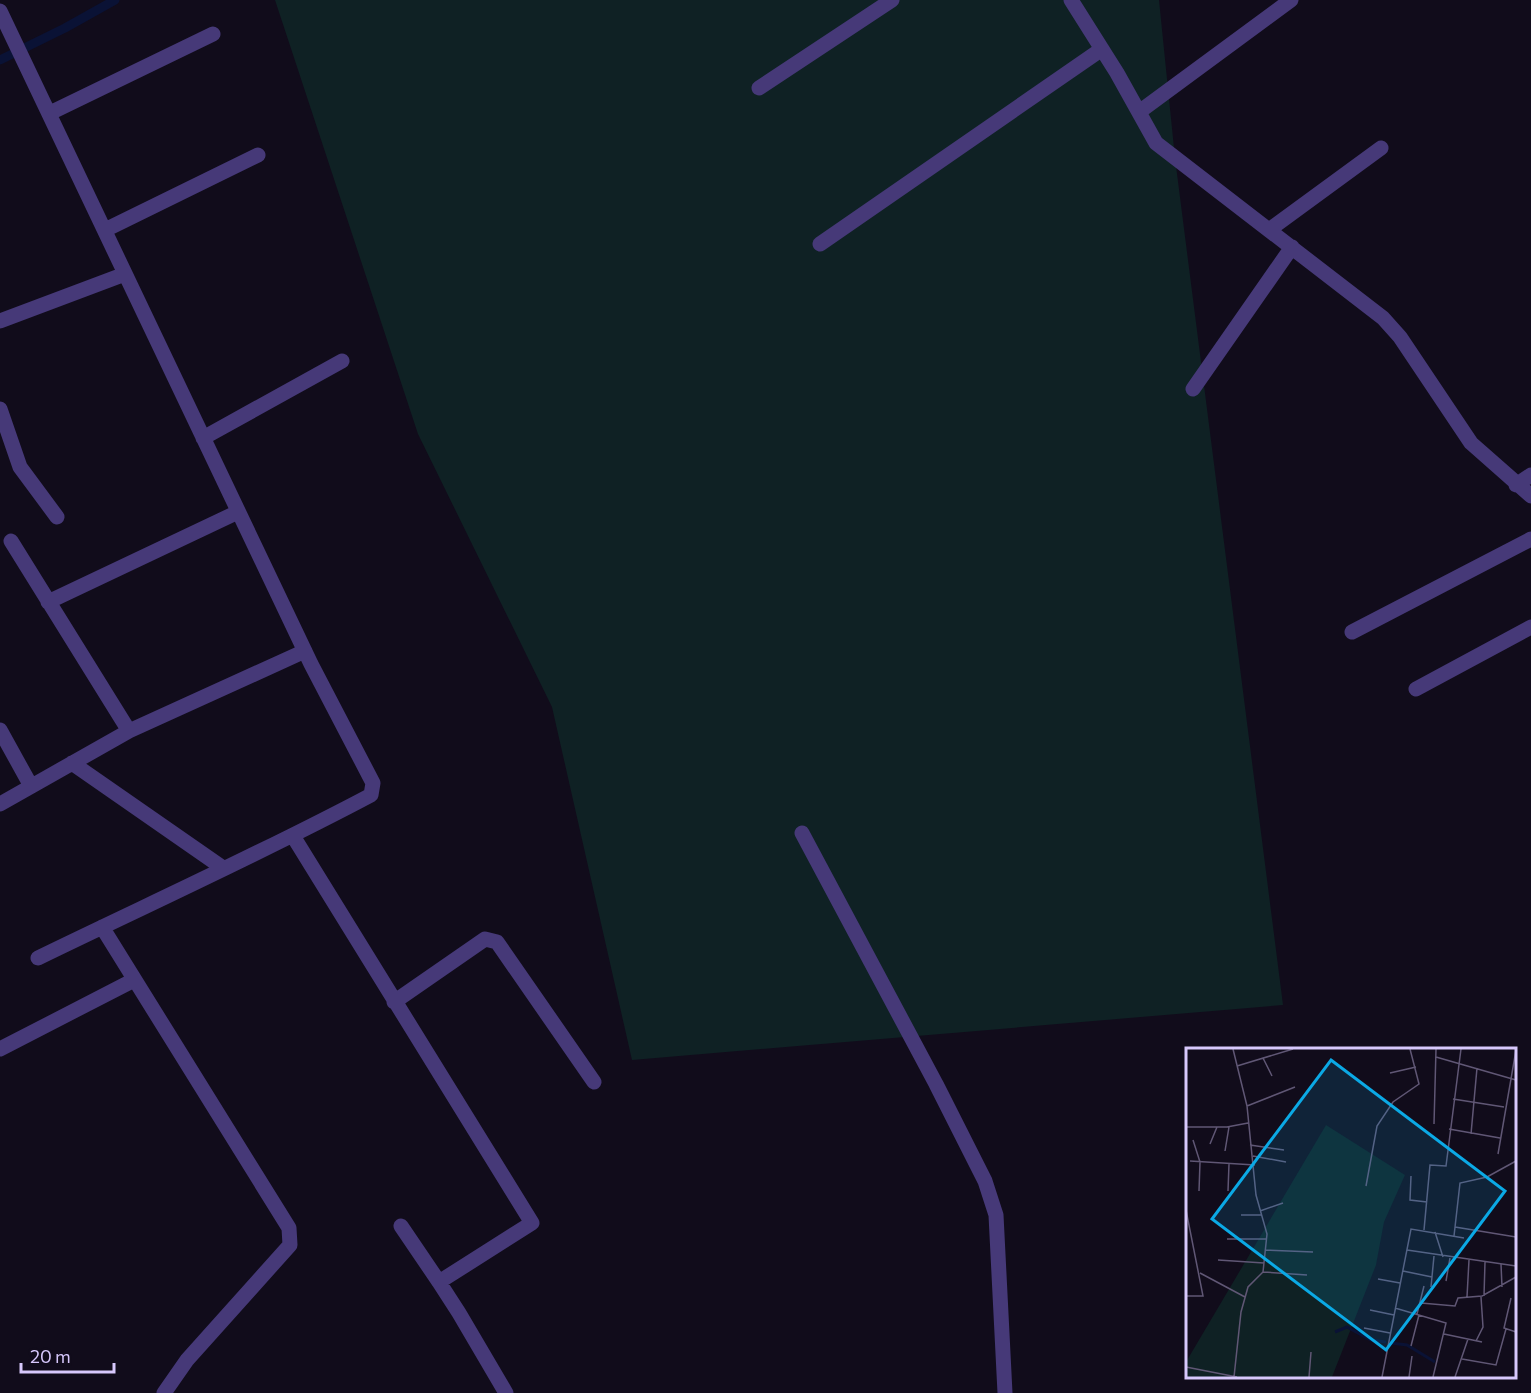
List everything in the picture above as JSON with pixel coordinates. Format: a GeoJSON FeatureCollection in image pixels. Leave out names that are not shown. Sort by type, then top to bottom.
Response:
{"type":"FeatureCollection","features":[{"type":"Feature","properties":{"kind":"street"},"geometry":{"type":"LineString","coordinates":[[759,88],[892,0]]}},
{"type":"Feature","properties":{"kind":"street"},"geometry":{"type":"LineString","coordinates":[[1071,0],[1156,143],[1383,318],[1400,337],[1471,443],[1531,496]]}},
{"type":"Feature","properties":{"kind":"street"},"geometry":{"type":"LineString","coordinates":[[1139,112],[1291,0]]}},
{"type":"Feature","properties":{"kind":"street"},"geometry":{"type":"LineString","coordinates":[[3,17],[305,651],[373,783],[371,795],[293,836],[38,958]]}},
{"type":"Feature","properties":{"kind":"street"},"geometry":{"type":"LineString","coordinates":[[50,112],[213,34]]}},
{"type":"Feature","properties":{"kind":"street"},"geometry":{"type":"LineString","coordinates":[[820,244],[1102,49]]}},
{"type":"Feature","properties":{"kind":"street"},"geometry":{"type":"LineString","coordinates":[[1269,230],[1381,148]]}},
{"type":"Feature","properties":{"kind":"street"},"geometry":{"type":"LineString","coordinates":[[105,230],[258,155]]}},
{"type":"Feature","properties":{"kind":"street"},"geometry":{"type":"LineString","coordinates":[[1193,389],[1292,247]]}},
{"type":"Feature","properties":{"kind":"street"},"geometry":{"type":"LineString","coordinates":[[0,321],[125,274]]}},
{"type":"Feature","properties":{"kind":"street"},"geometry":{"type":"LineString","coordinates":[[203,438],[342,361]]}},
{"type":"Feature","properties":{"kind":"street"},"geometry":{"type":"LineString","coordinates":[[1,412],[20,467],[57,517]]}},
{"type":"Feature","properties":{"kind":"street"},"geometry":{"type":"LineString","coordinates":[[1516,485],[1531,475]]}},
{"type":"Feature","properties":{"kind":"street"},"geometry":{"type":"LineString","coordinates":[[48,602],[238,512]]}},
{"type":"Feature","properties":{"kind":"street"},"geometry":{"type":"LineString","coordinates":[[1352,632],[1531,539]]}},
{"type":"Feature","properties":{"kind":"street"},"geometry":{"type":"LineString","coordinates":[[11,541],[129,731]]}},
{"type":"Feature","properties":{"kind":"street"},"geometry":{"type":"LineString","coordinates":[[1416,689],[1531,627]]}},
{"type":"Feature","properties":{"kind":"street"},"geometry":{"type":"LineString","coordinates":[[0,804],[129,731],[305,651]]}},
{"type":"Feature","properties":{"kind":"street"},"geometry":{"type":"LineString","coordinates":[[0,730],[31,786]]}},
{"type":"Feature","properties":{"kind":"street"},"geometry":{"type":"LineString","coordinates":[[72,763],[223,868]]}},
{"type":"Feature","properties":{"kind":"street"},"geometry":{"type":"LineString","coordinates":[[802,833],[985,1181],[996,1215],[1005,1393]]}},
{"type":"Feature","properties":{"kind":"street"},"geometry":{"type":"LineString","coordinates":[[293,836],[532,1223],[439,1282]]}},
{"type":"Feature","properties":{"kind":"street"},"geometry":{"type":"LineString","coordinates":[[102,927],[289,1228],[290,1245],[187,1360],[164,1393]]}},
{"type":"Feature","properties":{"kind":"street"},"geometry":{"type":"LineString","coordinates":[[394,1002],[485,939],[497,942],[594,1082]]}},
{"type":"Feature","properties":{"kind":"street"},"geometry":{"type":"LineString","coordinates":[[0,1048],[134,980]]}},
{"type":"Feature","properties":{"kind":"street"},"geometry":{"type":"LineString","coordinates":[[401,1226],[459,1313],[506,1393]]}},
{"type":"Feature","properties":{"kind":"shaded area"},"geometry":{"type":"Polygon","coordinates":[[[275,0],[1159,0],[1175,158],[1283,1005],[632,1060],[552,707],[418,434],[275,0]]]}},
{"type":"Feature","properties":{"kind":"waterway"},"geometry":{"type":"LineString","coordinates":[[0,60],[115,0]]}}]}
